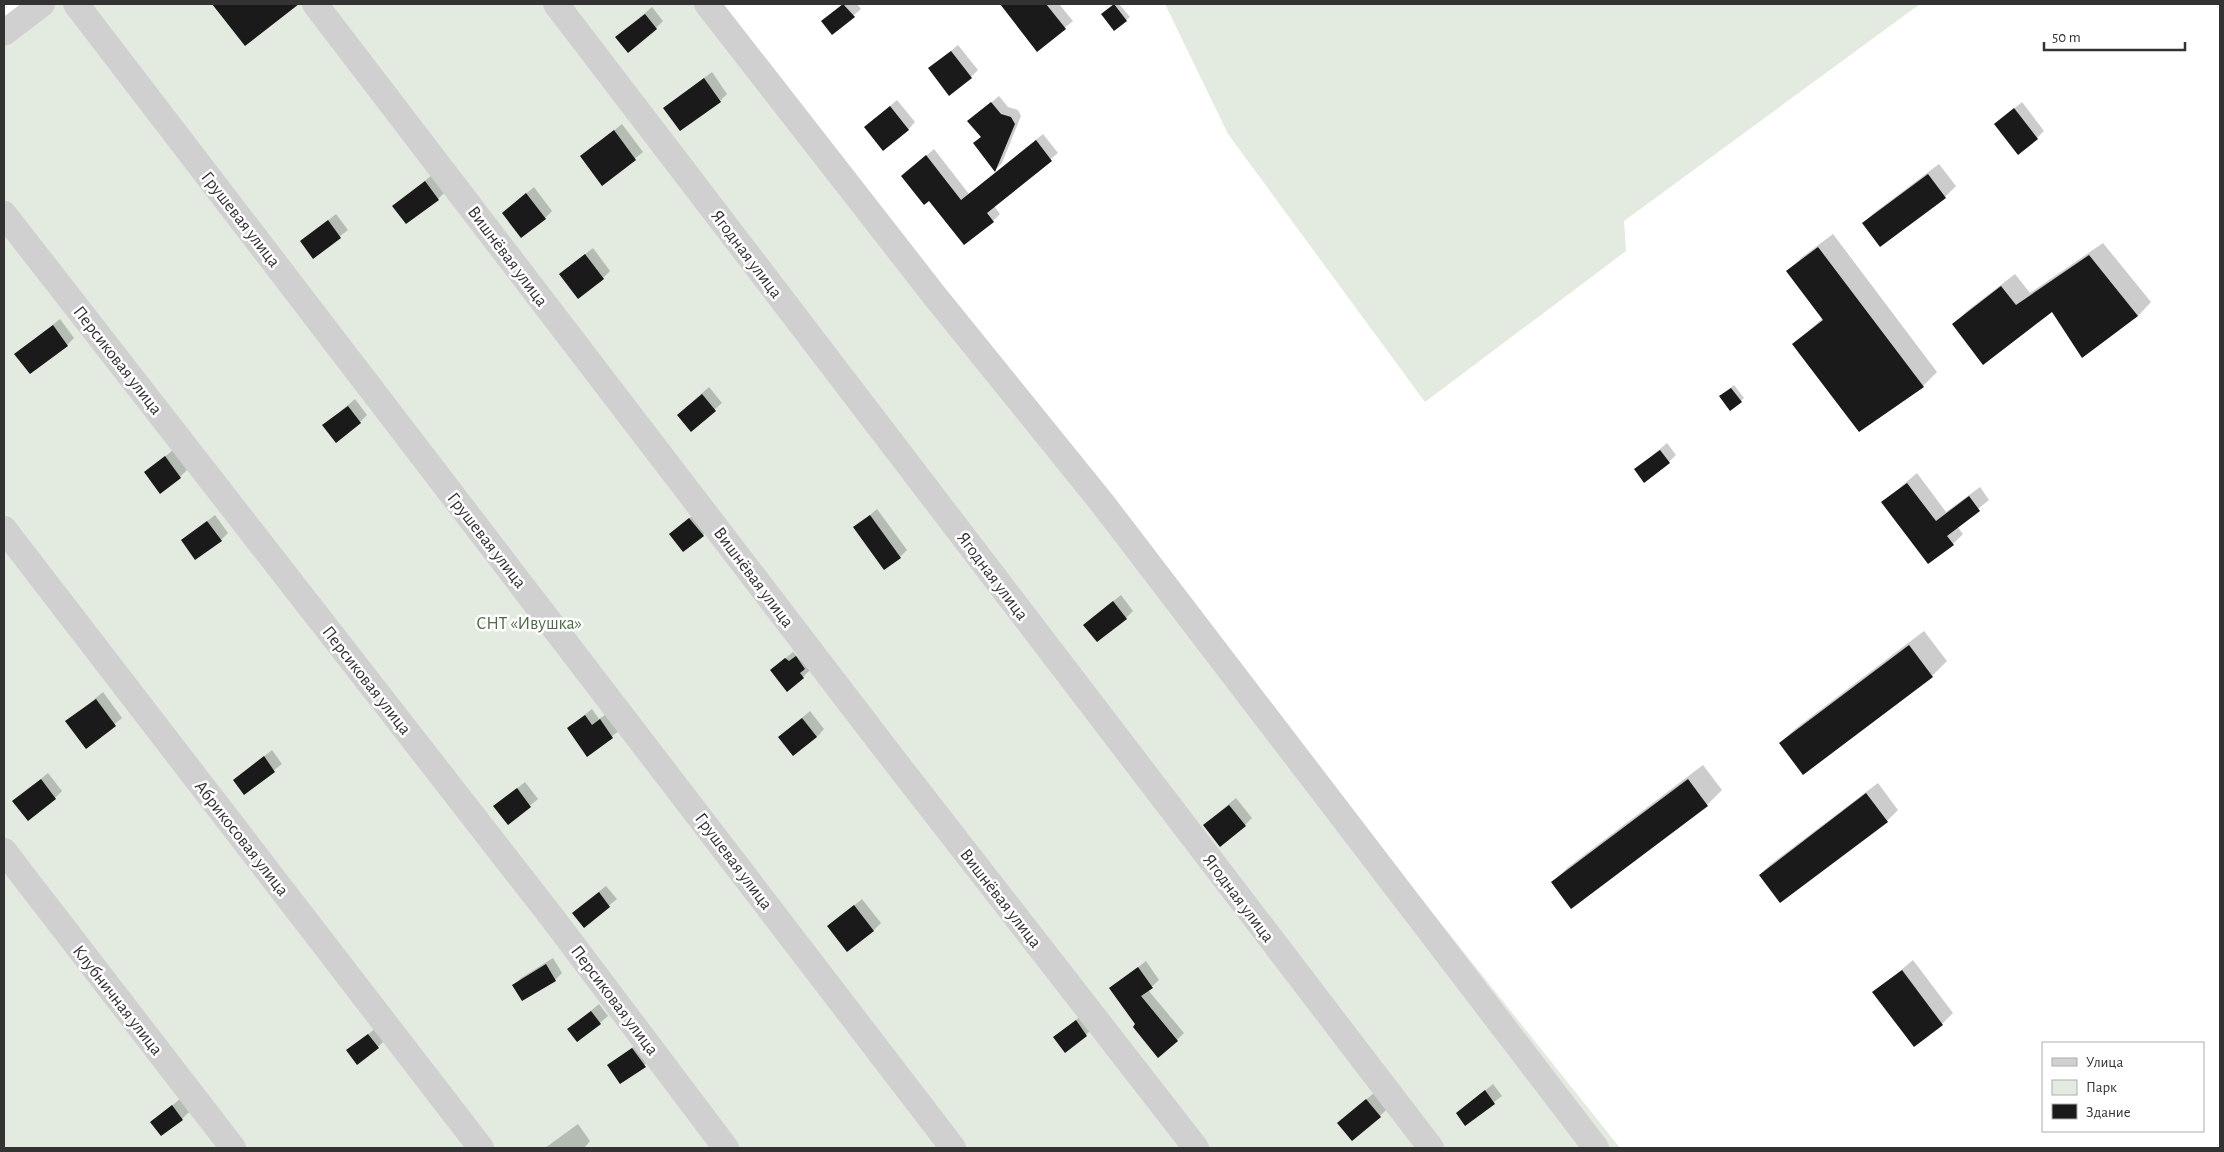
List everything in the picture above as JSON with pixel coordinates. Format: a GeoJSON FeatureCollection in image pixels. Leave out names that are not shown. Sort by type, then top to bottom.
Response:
{"type":"FeatureCollection","features":[{"type":"Feature","properties":{"kind":"street"},"geometry":{"type":"LineString","coordinates":[[4,33],[42,4]]}},
{"type":"Feature","properties":{"kind":"street","name":"Грушевая улица"},"geometry":{"type":"LineString","coordinates":[[76,4],[953,1148]]}},
{"type":"Feature","properties":{"kind":"street","name":"Вишнёвая улица"},"geometry":{"type":"LineString","coordinates":[[315,4],[887,751],[1196,1148]]}},
{"type":"Feature","properties":{"kind":"street","name":"Ягодная улица"},"geometry":{"type":"LineString","coordinates":[[556,4],[1431,1148]]}},
{"type":"Feature","properties":{"kind":"street"},"geometry":{"type":"LineString","coordinates":[[707,4],[934,295],[1103,504],[1596,1148]]}},
{"type":"Feature","properties":{"kind":"street","name":"Персиковая улица"},"geometry":{"type":"LineString","coordinates":[[4,214],[554,920],[726,1148]]}},
{"type":"Feature","properties":{"kind":"street","name":"Абрикосовая улица"},"geometry":{"type":"LineString","coordinates":[[4,529],[481,1148]]}},
{"type":"Feature","properties":{"kind":"street","name":"Клубничная улица"},"geometry":{"type":"LineString","coordinates":[[4,851],[233,1148]]}},
{"type":"Feature","properties":{"kind":"green space","name":"СНТ «Ивушка»"},"geometry":{"type":"Polygon","coordinates":[[[24,4],[708,4],[1620,1148],[4,1148],[4,19],[24,4]]]}},
{"type":"Feature","properties":{"kind":"green space"},"geometry":{"type":"Polygon","coordinates":[[[1165,4],[1920,4],[1624,221],[1626,251],[1425,402],[1228,134],[1165,4]]]}},
{"type":"Feature","properties":{"kind":"building"},"geometry":{"type":"Polygon","coordinates":[[[212,4],[299,4],[245,46],[212,4]]]}},
{"type":"Feature","properties":{"kind":"building"},"geometry":{"type":"Polygon","coordinates":[[[843,4],[855,17],[832,35],[821,21],[843,4]]]}},
{"type":"Feature","properties":{"kind":"building"},"geometry":{"type":"Polygon","coordinates":[[[1000,4],[1046,4],[1066,29],[1037,52],[1000,4]]]}},
{"type":"Feature","properties":{"kind":"building"},"geometry":{"type":"Polygon","coordinates":[[[1114,4],[1127,21],[1114,31],[1101,14],[1114,4]]]}},
{"type":"Feature","properties":{"kind":"building"},"geometry":{"type":"Polygon","coordinates":[[[645,14],[657,29],[628,53],[615,37],[645,14]]]}},
{"type":"Feature","properties":{"kind":"building"},"geometry":{"type":"Polygon","coordinates":[[[951,51],[972,78],[949,96],[928,68],[951,51]]]}},
{"type":"Feature","properties":{"kind":"building"},"geometry":{"type":"Polygon","coordinates":[[[704,78],[721,102],[680,131],[663,108],[704,78]]]}},
{"type":"Feature","properties":{"kind":"building"},"geometry":{"type":"Polygon","coordinates":[[[991,102],[1001,114],[1011,117],[1015,124],[995,172],[973,143],[981,137],[967,121],[991,102]]]}},
{"type":"Feature","properties":{"kind":"building"},"geometry":{"type":"Polygon","coordinates":[[[890,106],[909,130],[883,151],[864,127],[890,106]]]}},
{"type":"Feature","properties":{"kind":"building"},"geometry":{"type":"Polygon","coordinates":[[[2014,108],[2038,139],[2018,155],[1994,124],[2014,108]]]}},
{"type":"Feature","properties":{"kind":"building"},"geometry":{"type":"Polygon","coordinates":[[[614,130],[636,160],[602,186],[580,156],[614,130]]]}},
{"type":"Feature","properties":{"kind":"building"},"geometry":{"type":"Polygon","coordinates":[[[1036,140],[1052,161],[987,213],[994,222],[964,245],[929,201],[924,205],[901,176],[926,155],[961,200],[1036,140]]]}},
{"type":"Feature","properties":{"kind":"building"},"geometry":{"type":"Polygon","coordinates":[[[1928,174],[1946,198],[1880,247],[1862,223],[1928,174]]]}},
{"type":"Feature","properties":{"kind":"building"},"geometry":{"type":"Polygon","coordinates":[[[425,181],[439,200],[406,224],[392,206],[425,181]]]}},
{"type":"Feature","properties":{"kind":"building"},"geometry":{"type":"Polygon","coordinates":[[[526,193],[546,219],[521,238],[502,213],[526,193]]]}},
{"type":"Feature","properties":{"kind":"building"},"geometry":{"type":"Polygon","coordinates":[[[328,220],[341,238],[313,259],[300,241],[328,220]]]}},
{"type":"Feature","properties":{"kind":"building"},"geometry":{"type":"Polygon","coordinates":[[[1818,247],[1924,387],[1859,432],[1792,344],[1823,320],[1786,271],[1818,247]]]}},
{"type":"Feature","properties":{"kind":"building"},"geometry":{"type":"Polygon","coordinates":[[[585,254],[604,279],[578,299],[559,274],[585,254]]]}},
{"type":"Feature","properties":{"kind":"building"},"geometry":{"type":"Polygon","coordinates":[[[2089,255],[2138,316],[2082,358],[2052,312],[1983,365],[1952,324],[2001,286],[2016,305],[2089,255]]]}},
{"type":"Feature","properties":{"kind":"building"},"geometry":{"type":"Polygon","coordinates":[[[53,325],[68,346],[30,374],[14,354],[53,325]]]}},
{"type":"Feature","properties":{"kind":"building"},"geometry":{"type":"Polygon","coordinates":[[[1731,388],[1742,402],[1730,411],[1719,396],[1731,388]]]}},
{"type":"Feature","properties":{"kind":"building"},"geometry":{"type":"Polygon","coordinates":[[[702,394],[716,411],[691,432],[677,415],[702,394]]]}},
{"type":"Feature","properties":{"kind":"building"},"geometry":{"type":"Polygon","coordinates":[[[348,406],[361,423],[336,443],[322,425],[348,406]]]}},
{"type":"Feature","properties":{"kind":"building"},"geometry":{"type":"Polygon","coordinates":[[[1660,450],[1670,463],[1644,483],[1634,469],[1660,450]]]}},
{"type":"Feature","properties":{"kind":"building"},"geometry":{"type":"Polygon","coordinates":[[[165,456],[181,478],[160,494],[144,472],[165,456]]]}},
{"type":"Feature","properties":{"kind":"building"},"geometry":{"type":"Polygon","coordinates":[[[1907,483],[1936,521],[1969,496],[1980,511],[1947,536],[1954,545],[1928,564],[1881,502],[1907,483]]]}},
{"type":"Feature","properties":{"kind":"building"},"geometry":{"type":"Polygon","coordinates":[[[870,515],[901,558],[884,570],[853,527],[870,515]]]}},
{"type":"Feature","properties":{"kind":"building"},"geometry":{"type":"Polygon","coordinates":[[[689,518],[704,536],[683,552],[669,534],[689,518]]]}},
{"type":"Feature","properties":{"kind":"building"},"geometry":{"type":"Polygon","coordinates":[[[207,521],[222,541],[195,560],[181,540],[207,521]]]}},
{"type":"Feature","properties":{"kind":"building"},"geometry":{"type":"Polygon","coordinates":[[[1113,601],[1127,619],[1097,642],[1083,625],[1113,601]]]}},
{"type":"Feature","properties":{"kind":"building"},"geometry":{"type":"Polygon","coordinates":[[[1909,645],[1933,677],[1803,775],[1779,743],[1909,645]]]}},
{"type":"Feature","properties":{"kind":"building"},"geometry":{"type":"Polygon","coordinates":[[[796,656],[805,669],[800,673],[804,678],[787,692],[770,670],[785,658],[789,661],[796,656]]]}},
{"type":"Feature","properties":{"kind":"building"},"geometry":{"type":"Polygon","coordinates":[[[96,699],[116,726],[86,749],[65,721],[96,699]]]}},
{"type":"Feature","properties":{"kind":"building"},"geometry":{"type":"Polygon","coordinates":[[[585,715],[592,725],[600,719],[613,738],[587,757],[567,728],[585,715]]]}},
{"type":"Feature","properties":{"kind":"building"},"geometry":{"type":"Polygon","coordinates":[[[802,718],[817,737],[793,756],[778,737],[802,718]]]}},
{"type":"Feature","properties":{"kind":"building"},"geometry":{"type":"Polygon","coordinates":[[[264,756],[275,772],[244,795],[233,780],[264,756]]]}},
{"type":"Feature","properties":{"kind":"building"},"geometry":{"type":"Polygon","coordinates":[[[41,779],[56,799],[28,821],[12,801],[41,779]]]}},
{"type":"Feature","properties":{"kind":"building"},"geometry":{"type":"Polygon","coordinates":[[[1688,779],[1708,806],[1571,909],[1551,882],[1688,779]]]}},
{"type":"Feature","properties":{"kind":"building"},"geometry":{"type":"Polygon","coordinates":[[[517,788],[531,807],[508,825],[493,806],[517,788]]]}},
{"type":"Feature","properties":{"kind":"building"},"geometry":{"type":"Polygon","coordinates":[[[1866,793],[1888,822],[1780,903],[1759,875],[1866,793]]]}},
{"type":"Feature","properties":{"kind":"building"},"geometry":{"type":"Polygon","coordinates":[[[1229,805],[1246,826],[1220,847],[1203,825],[1229,805]]]}},
{"type":"Feature","properties":{"kind":"building"},"geometry":{"type":"Polygon","coordinates":[[[599,892],[610,907],[584,928],[572,913],[599,892]]]}},
{"type":"Feature","properties":{"kind":"building"},"geometry":{"type":"Polygon","coordinates":[[[854,905],[874,931],[847,952],[827,926],[854,905]]]}},
{"type":"Feature","properties":{"kind":"building"},"geometry":{"type":"Polygon","coordinates":[[[546,964],[556,981],[522,1001],[512,985],[546,964]]]}},
{"type":"Feature","properties":{"kind":"building"},"geometry":{"type":"Polygon","coordinates":[[[1138,967],[1153,988],[1141,996],[1178,1041],[1158,1058],[1133,1027],[1135,1024],[1109,988],[1138,967]]]}},
{"type":"Feature","properties":{"kind":"building"},"geometry":{"type":"Polygon","coordinates":[[[1902,970],[1943,1025],[1914,1047],[1872,992],[1902,970]]]}},
{"type":"Feature","properties":{"kind":"building"},"geometry":{"type":"Polygon","coordinates":[[[591,1011],[601,1024],[577,1042],[567,1029],[591,1011]]]}},
{"type":"Feature","properties":{"kind":"building"},"geometry":{"type":"Polygon","coordinates":[[[1076,1020],[1087,1036],[1065,1053],[1053,1037],[1076,1020]]]}},
{"type":"Feature","properties":{"kind":"building"},"geometry":{"type":"Polygon","coordinates":[[[368,1034],[379,1048],[357,1065],[346,1050],[368,1034]]]}},
{"type":"Feature","properties":{"kind":"building"},"geometry":{"type":"Polygon","coordinates":[[[632,1048],[646,1067],[620,1084],[607,1065],[632,1048]]]}},
{"type":"Feature","properties":{"kind":"building"},"geometry":{"type":"Polygon","coordinates":[[[1485,1090],[1495,1104],[1465,1126],[1456,1113],[1485,1090]]]}},
{"type":"Feature","properties":{"kind":"building"},"geometry":{"type":"Polygon","coordinates":[[[1366,1099],[1381,1117],[1352,1141],[1337,1123],[1366,1099]]]}},
{"type":"Feature","properties":{"kind":"building"},"geometry":{"type":"Polygon","coordinates":[[[172,1105],[183,1120],[161,1136],[150,1122],[172,1105]]]}}]}
